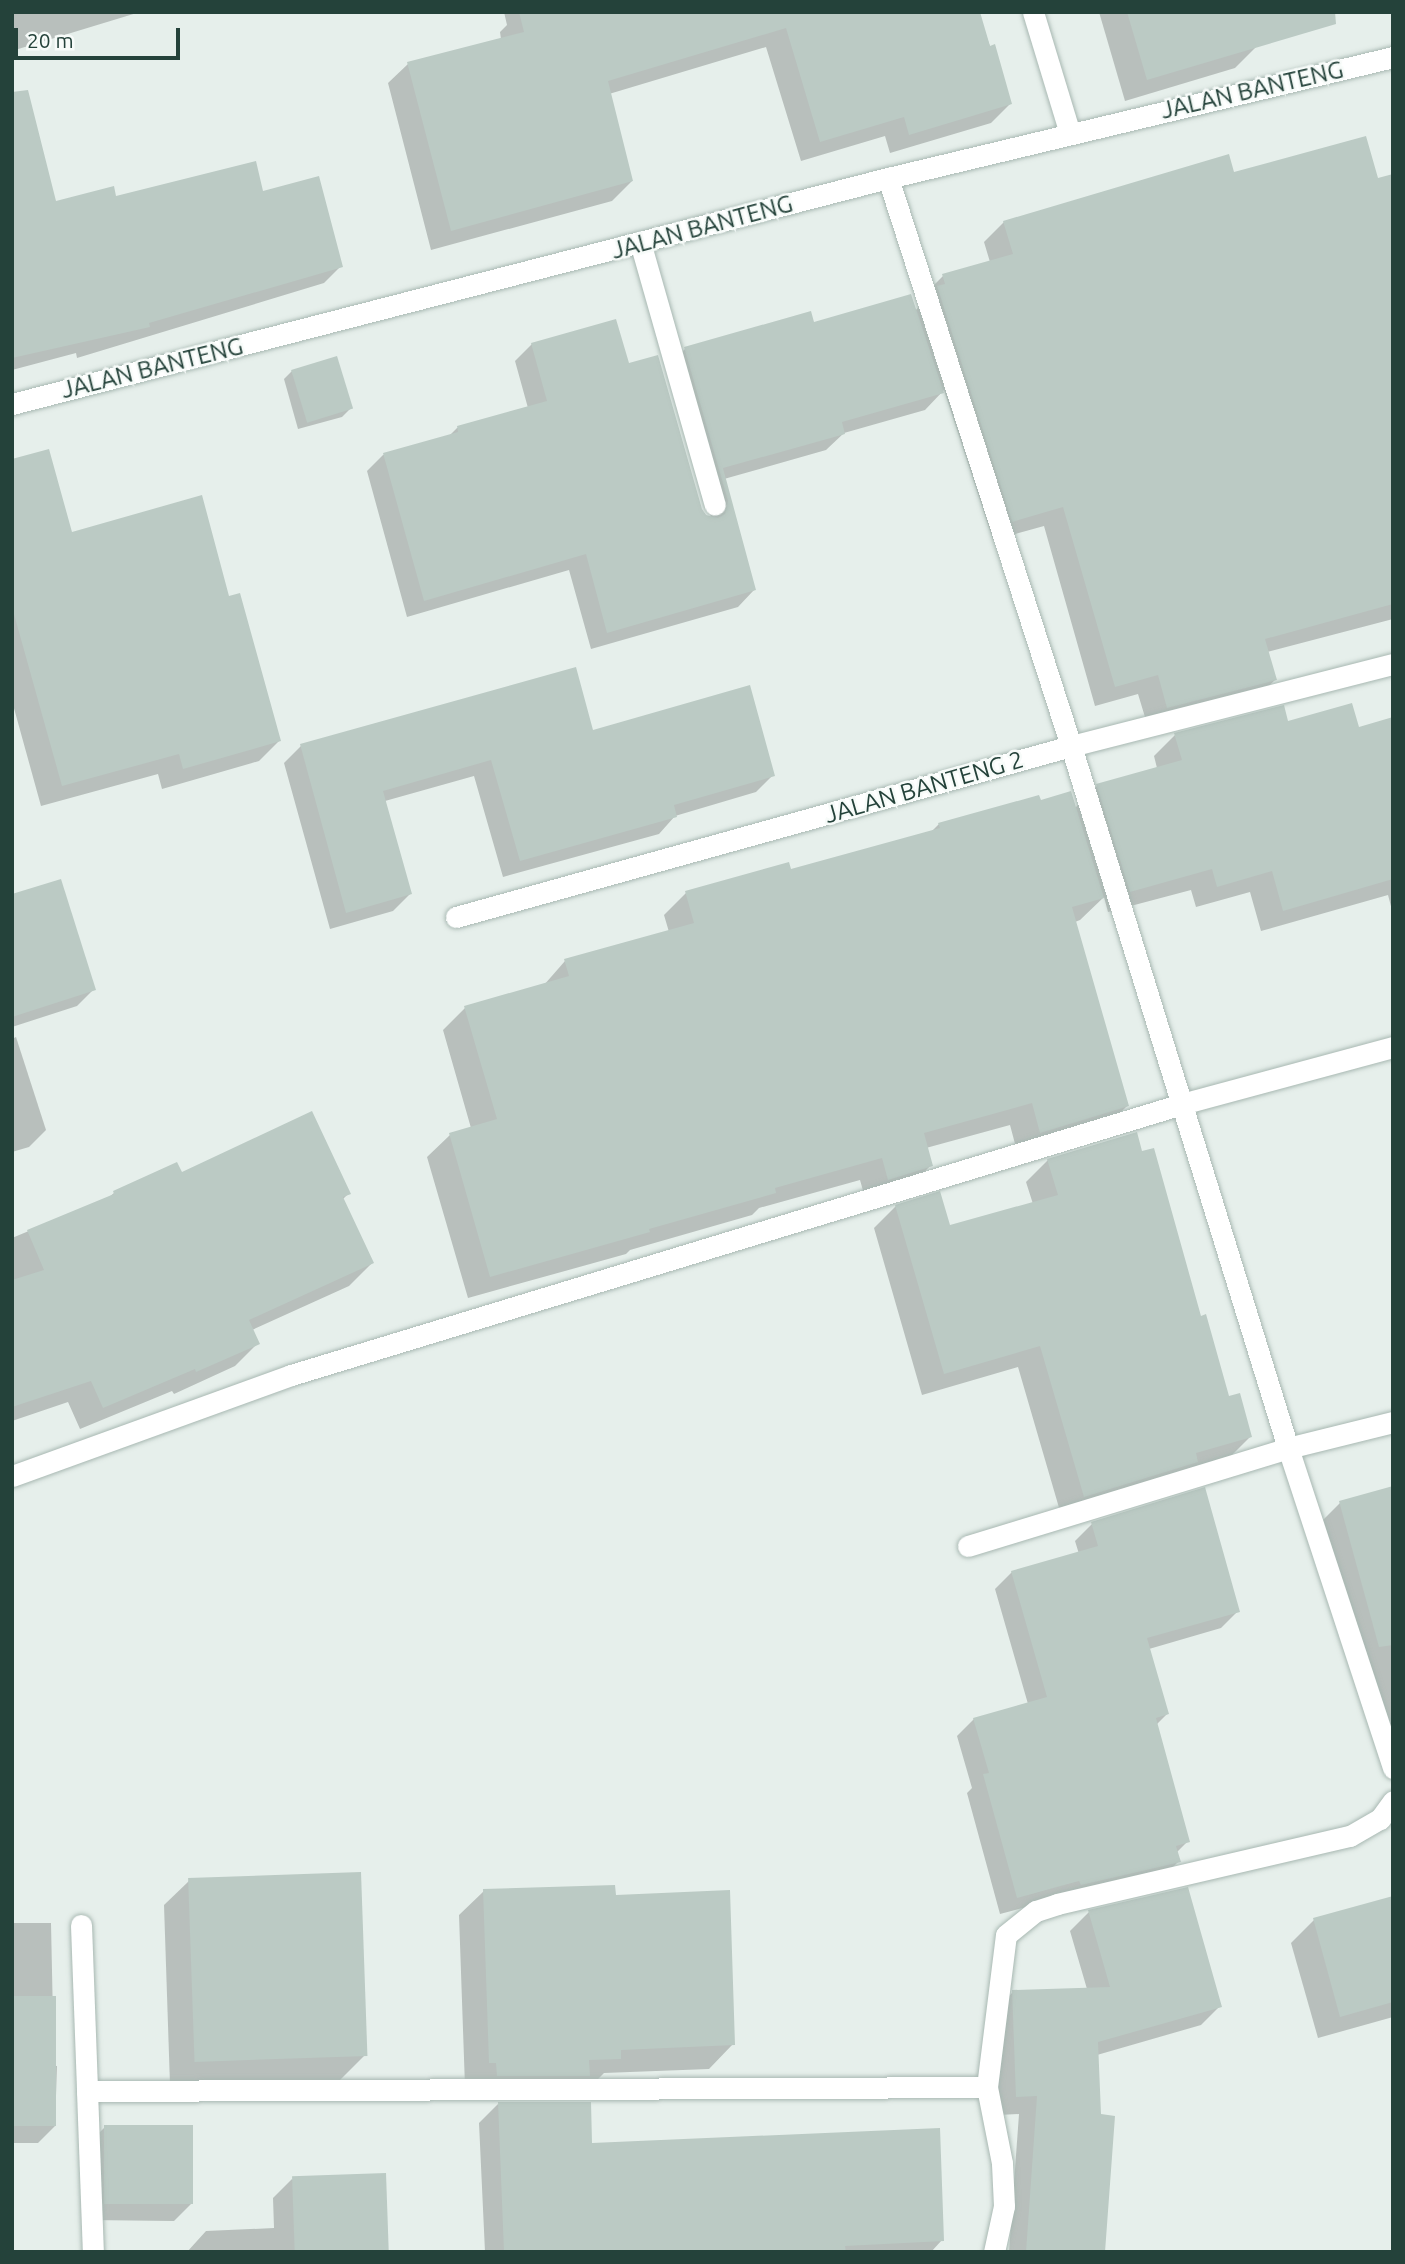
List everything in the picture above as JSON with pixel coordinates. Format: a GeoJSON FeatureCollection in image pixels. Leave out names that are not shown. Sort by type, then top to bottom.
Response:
{"type":"FeatureCollection","features":[{"type":"Feature","properties":{"kind":"street"},"geometry":{"type":"LineString","coordinates":[[1033,12],[1070,134]]}},
{"type":"Feature","properties":{"kind":"street","name":"JALAN BANTENG"},"geometry":{"type":"LineString","coordinates":[[12,404],[888,178],[1393,57]]}},
{"type":"Feature","properties":{"kind":"street"},"geometry":{"type":"LineString","coordinates":[[888,178],[1071,746],[1288,1448],[1393,1768]]}},
{"type":"Feature","properties":{"kind":"street"},"geometry":{"type":"LineString","coordinates":[[640,242],[715,505]]}},
{"type":"Feature","properties":{"kind":"street","name":"JALAN BANTENG 2"},"geometry":{"type":"LineString","coordinates":[[456,917],[1071,746],[1393,664]]}},
{"type":"Feature","properties":{"kind":"street"},"geometry":{"type":"LineString","coordinates":[[12,1476],[291,1375],[1182,1104],[1393,1047]]}},
{"type":"Feature","properties":{"kind":"street"},"geometry":{"type":"LineString","coordinates":[[968,1546],[1288,1448],[1393,1422]]}},
{"type":"Feature","properties":{"kind":"street"},"geometry":{"type":"LineString","coordinates":[[994,2252],[1004,2206],[1002,2163],[986,2087],[1006,1935],[1036,1911],[1350,1836],[1380,1819],[1393,1801]]}},
{"type":"Feature","properties":{"kind":"street"},"geometry":{"type":"LineString","coordinates":[[81,1925],[93,2252]]}},
{"type":"Feature","properties":{"kind":"street"},"geometry":{"type":"LineString","coordinates":[[87,2091],[986,2087]]}},
{"type":"Feature","properties":{"kind":"building"},"geometry":{"type":"Polygon","coordinates":[[[519,12],[980,12],[990,46],[995,44],[1012,104],[909,135],[904,117],[820,142],[786,28],[608,81],[633,181],[451,231],[407,62],[524,32],[519,12]]]}},
{"type":"Feature","properties":{"kind":"building"},"geometry":{"type":"Polygon","coordinates":[[[1127,12],[1335,12],[1336,24],[1147,80],[1127,12]]]}},
{"type":"Feature","properties":{"kind":"building"},"geometry":{"type":"Polygon","coordinates":[[[28,90],[56,201],[114,186],[116,196],[256,161],[263,191],[319,176],[343,267],[149,323],[150,327],[12,358],[12,92],[28,90]]]}},
{"type":"Feature","properties":{"kind":"building"},"geometry":{"type":"Polygon","coordinates":[[[1366,136],[1378,178],[1393,174],[1393,604],[1265,639],[1277,680],[1167,708],[1158,675],[1115,687],[1063,507],[1012,522],[937,286],[945,284],[942,274],[1013,254],[1003,221],[1229,154],[1234,172],[1366,136]]]}},
{"type":"Feature","properties":{"kind":"building"},"geometry":{"type":"Polygon","coordinates":[[[911,294],[944,393],[842,422],[845,434],[723,468],[756,590],[607,633],[586,554],[424,601],[383,453],[458,432],[457,426],[547,401],[531,343],[616,319],[629,363],[658,355],[702,509],[706,515],[718,518],[725,514],[728,501],[684,347],[811,311],[814,322],[911,294]]]}},
{"type":"Feature","properties":{"kind":"building"},"geometry":{"type":"Polygon","coordinates":[[[337,356],[353,409],[307,423],[291,370],[337,356]]]}},
{"type":"Feature","properties":{"kind":"building"},"geometry":{"type":"Polygon","coordinates":[[[49,449],[72,532],[202,495],[229,596],[240,593],[281,741],[183,769],[179,754],[62,786],[12,607],[12,459],[49,449]]]}},
{"type":"Feature","properties":{"kind":"building"},"geometry":{"type":"Polygon","coordinates":[[[576,667],[593,730],[750,685],[775,776],[674,805],[677,817],[520,861],[491,760],[383,791],[412,894],[346,913],[300,744],[576,667]]]}},
{"type":"Feature","properties":{"kind":"building"},"geometry":{"type":"Polygon","coordinates":[[[1352,703],[1359,727],[1393,717],[1393,879],[1283,911],[1272,871],[1217,887],[1212,869],[1130,892],[1096,784],[1182,760],[1174,733],[1284,705],[1288,721],[1352,703]]]}},
{"type":"Feature","properties":{"kind":"building"},"geometry":{"type":"Polygon","coordinates":[[[1071,791],[1104,898],[1072,907],[1129,1106],[1040,1133],[1032,1103],[924,1133],[933,1166],[888,1180],[882,1158],[775,1188],[776,1193],[649,1229],[650,1232],[490,1277],[449,1133],[497,1119],[464,1006],[569,976],[564,959],[694,923],[685,891],[789,862],[791,869],[940,828],[938,823],[1039,795],[1041,800],[1071,791]]]}},
{"type":"Feature","properties":{"kind":"building"},"geometry":{"type":"Polygon","coordinates":[[[61,879],[96,990],[12,1017],[12,894],[61,879]]]}},
{"type":"Feature","properties":{"kind":"building"},"geometry":{"type":"Polygon","coordinates":[[[312,1111],[351,1194],[343,1197],[374,1263],[249,1320],[260,1344],[196,1372],[195,1369],[103,1408],[91,1381],[12,1407],[12,1280],[44,1270],[27,1230],[114,1194],[113,1191],[177,1162],[182,1172],[312,1111]]]}},
{"type":"Feature","properties":{"kind":"building"},"geometry":{"type":"Polygon","coordinates":[[[1137,1132],[1142,1151],[1154,1148],[1201,1316],[1206,1314],[1229,1396],[1240,1393],[1252,1437],[1196,1453],[1198,1462],[1084,1497],[1040,1346],[944,1374],[895,1205],[940,1191],[950,1225],[1058,1195],[1047,1159],[1137,1132]]]}},
{"type":"Feature","properties":{"kind":"building"},"geometry":{"type":"Polygon","coordinates":[[[1393,1486],[1393,1645],[1379,1647],[1339,1501],[1393,1486]]]}},
{"type":"Feature","properties":{"kind":"building"},"geometry":{"type":"Polygon","coordinates":[[[1205,1487],[1240,1612],[1147,1638],[1169,1714],[1156,1718],[1190,1842],[1176,1846],[1181,1862],[1081,1885],[1079,1881],[1017,1898],[983,1774],[989,1773],[973,1718],[1047,1697],[1011,1571],[1098,1546],[1091,1522],[1205,1487]]]}},
{"type":"Feature","properties":{"kind":"building"},"geometry":{"type":"Polygon","coordinates":[[[361,1872],[367,2056],[195,2062],[188,1878],[361,1872]]]}},
{"type":"Feature","properties":{"kind":"building"},"geometry":{"type":"Polygon","coordinates":[[[615,1885],[616,1895],[730,1890],[735,2045],[621,2050],[621,2059],[589,2060],[590,2076],[497,2076],[496,2063],[489,2063],[483,1889],[615,1885]]]}},
{"type":"Feature","properties":{"kind":"building"},"geometry":{"type":"Polygon","coordinates":[[[1188,1887],[1222,2007],[1098,2042],[1101,2114],[1115,2116],[1105,2252],[1026,2252],[1037,2096],[1016,2097],[1012,1990],[1110,1987],[1088,1910],[1188,1887]]]}},
{"type":"Feature","properties":{"kind":"building"},"geometry":{"type":"Polygon","coordinates":[[[1393,1896],[1393,2002],[1340,2017],[1313,1918],[1393,1896]]]}},
{"type":"Feature","properties":{"kind":"building"},"geometry":{"type":"Polygon","coordinates":[[[12,1996],[56,1996],[56,2126],[12,2126],[12,1996]]]}},
{"type":"Feature","properties":{"kind":"building"},"geometry":{"type":"Polygon","coordinates":[[[498,2102],[591,2102],[592,2143],[940,2128],[944,2241],[845,2246],[846,2252],[504,2252],[498,2102]]]}},
{"type":"Feature","properties":{"kind":"building"},"geometry":{"type":"Polygon","coordinates":[[[104,2125],[193,2125],[193,2204],[104,2204],[104,2125]]]}},
{"type":"Feature","properties":{"kind":"building"},"geometry":{"type":"Polygon","coordinates":[[[386,2173],[389,2252],[295,2252],[292,2176],[386,2173]]]}}]}
